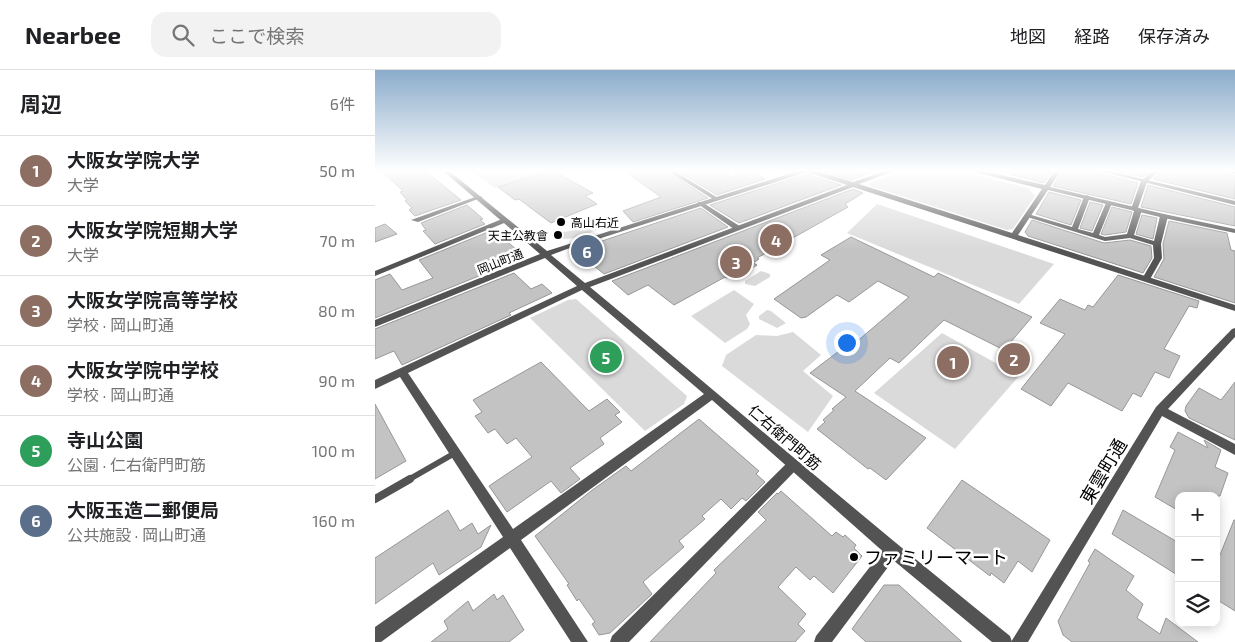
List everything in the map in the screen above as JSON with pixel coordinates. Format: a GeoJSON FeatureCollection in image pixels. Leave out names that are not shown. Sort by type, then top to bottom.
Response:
{"type":"FeatureCollection","features":[{"type":"Feature","properties":{"kind":"street"},"geometry":{"type":"LineString","coordinates":[[415,220],[479,197]]}},
{"type":"Feature","properties":{"kind":"street","name":"仁右衛門町筋"},"geometry":{"type":"LineString","coordinates":[[479,197],[545,255],[712,394],[792,466],[1003,642]]}},
{"type":"Feature","properties":{"kind":"street","name":"岡山町通"},"geometry":{"type":"LineString","coordinates":[[375,324],[545,255],[719,197]]}},
{"type":"Feature","properties":{"kind":"street"},"geometry":{"type":"LineString","coordinates":[[375,385],[571,291],[819,197]]}},
{"type":"Feature","properties":{"kind":"street"},"geometry":{"type":"LineString","coordinates":[[893,197],[1235,308]]}},
{"type":"Feature","properties":{"kind":"street"},"geometry":{"type":"LineString","coordinates":[[1014,236],[1040,197]]}},
{"type":"Feature","properties":{"kind":"street"},"geometry":{"type":"LineString","coordinates":[[1082,197],[1235,231]]}},
{"type":"Feature","properties":{"kind":"street"},"geometry":{"type":"LineString","coordinates":[[1130,236],[1140,197]]}},
{"type":"Feature","properties":{"kind":"street"},"geometry":{"type":"LineString","coordinates":[[1209,197],[1235,203]]}},
{"type":"Feature","properties":{"kind":"street"},"geometry":{"type":"LineString","coordinates":[[1073,230],[1087,198]]}},
{"type":"Feature","properties":{"kind":"street"},"geometry":{"type":"LineString","coordinates":[[700,203],[737,227]]}},
{"type":"Feature","properties":{"kind":"street"},"geometry":{"type":"LineString","coordinates":[[1095,236],[1109,203]]}},
{"type":"Feature","properties":{"kind":"street"},"geometry":{"type":"LineString","coordinates":[[1028,216],[1105,239],[1130,236],[1157,244]]}},
{"type":"Feature","properties":{"kind":"street"},"geometry":{"type":"LineString","coordinates":[[1146,279],[1158,258],[1157,244],[1164,216]]}},
{"type":"Feature","properties":{"kind":"street"},"geometry":{"type":"LineString","coordinates":[[375,274],[505,221]]}},
{"type":"Feature","properties":{"kind":"street","name":"東雲町通"},"geometry":{"type":"LineString","coordinates":[[1019,642],[1160,410],[1235,331]]}},
{"type":"Feature","properties":{"kind":"street"},"geometry":{"type":"LineString","coordinates":[[402,372],[580,642]]}},
{"type":"Feature","properties":{"kind":"street"},"geometry":{"type":"LineString","coordinates":[[375,636],[712,394]]}},
{"type":"Feature","properties":{"kind":"street"},"geometry":{"type":"LineString","coordinates":[[1160,410],[1235,450]]}},
{"type":"Feature","properties":{"kind":"street"},"geometry":{"type":"LineString","coordinates":[[618,642],[792,466]]}},
{"type":"Feature","properties":{"kind":"street"},"geometry":{"type":"LineString","coordinates":[[823,642],[892,550]]}},
{"type":"Feature","properties":{"kind":"lane"},"geometry":{"type":"LineString","coordinates":[[375,499],[455,452]]}},
{"type":"Feature","properties":{"kind":"shaded area"},"geometry":{"type":"Polygon","coordinates":[[[903,197],[1035,197],[1013,229],[1007,230],[903,197]]]}},
{"type":"Feature","properties":{"kind":"shaded area"},"geometry":{"type":"Polygon","coordinates":[[[877,204],[1054,264],[1019,304],[847,233],[877,204]]]}},
{"type":"Feature","properties":{"kind":"shaded area"},"geometry":{"type":"Polygon","coordinates":[[[609,219],[612,223],[610,225],[582,236],[567,239],[554,236],[603,223],[609,219]]]}},
{"type":"Feature","properties":{"kind":"shaded area"},"geometry":{"type":"Polygon","coordinates":[[[761,271],[770,274],[770,277],[755,286],[745,284],[745,281],[761,271]]]}},
{"type":"Feature","properties":{"kind":"shaded area"},"geometry":{"type":"Polygon","coordinates":[[[734,290],[754,304],[746,315],[750,324],[747,329],[725,343],[691,316],[734,290]]]}},
{"type":"Feature","properties":{"kind":"shaded area"},"geometry":{"type":"Polygon","coordinates":[[[576,299],[687,396],[684,404],[645,431],[530,318],[568,300],[576,299]]]}},
{"type":"Feature","properties":{"kind":"shaded area"},"geometry":{"type":"Polygon","coordinates":[[[767,310],[786,323],[777,328],[759,319],[759,316],[767,310]]]}},
{"type":"Feature","properties":{"kind":"shaded area"},"geometry":{"type":"Polygon","coordinates":[[[793,332],[821,355],[803,371],[833,396],[808,432],[722,366],[726,355],[756,335],[777,336],[793,332]]]}},
{"type":"Feature","properties":{"kind":"shaded area"},"geometry":{"type":"Polygon","coordinates":[[[942,333],[1019,376],[955,449],[874,393],[942,333]]]}},
{"type":"Feature","properties":{"kind":"building"},"geometry":{"type":"Polygon","coordinates":[[[404,197],[457,197],[461,200],[415,216],[409,210],[412,208],[405,201],[407,200],[404,197]]]}},
{"type":"Feature","properties":{"kind":"building"},"geometry":{"type":"Polygon","coordinates":[[[511,197],[586,197],[597,204],[551,223],[519,199],[515,200],[511,197]]]}},
{"type":"Feature","properties":{"kind":"building"},"geometry":{"type":"Polygon","coordinates":[[[661,197],[708,198],[633,222],[623,211],[661,197]]]}},
{"type":"Feature","properties":{"kind":"building"},"geometry":{"type":"Polygon","coordinates":[[[736,197],[810,197],[739,223],[710,205],[736,197]]]}},
{"type":"Feature","properties":{"kind":"building"},"geometry":{"type":"Polygon","coordinates":[[[833,197],[857,197],[845,204],[848,207],[757,258],[759,259],[753,263],[757,265],[736,277],[733,275],[725,277],[674,305],[648,285],[628,295],[612,281],[833,197]]]}},
{"type":"Feature","properties":{"kind":"building"},"geometry":{"type":"Polygon","coordinates":[[[1046,197],[1068,197],[1081,200],[1071,225],[1036,214],[1046,197]]]}},
{"type":"Feature","properties":{"kind":"building"},"geometry":{"type":"Polygon","coordinates":[[[1099,197],[1133,197],[1131,204],[1099,197]]]}},
{"type":"Feature","properties":{"kind":"building"},"geometry":{"type":"Polygon","coordinates":[[[1144,197],[1194,197],[1235,207],[1235,226],[1141,207],[1144,197]]]}},
{"type":"Feature","properties":{"kind":"building"},"geometry":{"type":"Polygon","coordinates":[[[1090,202],[1103,205],[1092,231],[1080,228],[1090,202]]]}},
{"type":"Feature","properties":{"kind":"building"},"geometry":{"type":"Polygon","coordinates":[[[467,205],[483,219],[480,220],[485,224],[435,244],[423,231],[426,230],[421,223],[467,205]]]}},
{"type":"Feature","properties":{"kind":"building"},"geometry":{"type":"Polygon","coordinates":[[[1112,207],[1132,212],[1126,232],[1101,234],[1112,207]]]}},
{"type":"Feature","properties":{"kind":"building"},"geometry":{"type":"Polygon","coordinates":[[[701,208],[728,227],[604,274],[588,261],[578,249],[701,208]]]}},
{"type":"Feature","properties":{"kind":"building"},"geometry":{"type":"Polygon","coordinates":[[[1142,215],[1157,218],[1153,239],[1136,234],[1142,215]]]}},
{"type":"Feature","properties":{"kind":"building"},"geometry":{"type":"Polygon","coordinates":[[[1032,220],[1104,243],[1130,240],[1151,246],[1152,258],[1143,273],[1028,236],[1025,232],[1032,220]]]}},
{"type":"Feature","properties":{"kind":"building"},"geometry":{"type":"Polygon","coordinates":[[[1169,221],[1227,233],[1231,250],[1235,251],[1235,303],[1154,277],[1164,259],[1163,244],[1169,221]]]}},
{"type":"Feature","properties":{"kind":"building"},"geometry":{"type":"Polygon","coordinates":[[[385,224],[397,234],[375,242],[375,228],[385,224]]]}},
{"type":"Feature","properties":{"kind":"building"},"geometry":{"type":"Polygon","coordinates":[[[493,230],[523,255],[503,262],[506,265],[375,318],[375,280],[390,274],[402,290],[433,278],[419,260],[493,230]]]}},
{"type":"Feature","properties":{"kind":"building"},"geometry":{"type":"Polygon","coordinates":[[[851,237],[934,277],[938,273],[1032,317],[1004,350],[944,320],[899,363],[890,358],[855,391],[926,438],[886,480],[870,468],[868,469],[817,429],[825,422],[823,420],[834,410],[832,409],[846,397],[810,373],[843,348],[847,350],[909,297],[878,281],[849,302],[837,295],[806,317],[801,318],[774,299],[830,260],[821,255],[851,237]]]}},
{"type":"Feature","properties":{"kind":"building"},"geometry":{"type":"Polygon","coordinates":[[[514,273],[531,289],[542,284],[552,293],[509,313],[511,315],[402,365],[394,351],[375,359],[375,329],[514,273]]]}},
{"type":"Feature","properties":{"kind":"building"},"geometry":{"type":"Polygon","coordinates":[[[1118,275],[1199,301],[1197,308],[1189,306],[1164,349],[1180,356],[1169,378],[1155,372],[1141,397],[1133,393],[1122,411],[1068,383],[1051,406],[1021,389],[1065,334],[1040,323],[1060,299],[1085,310],[1088,305],[1093,307],[1118,275]]]}},
{"type":"Feature","properties":{"kind":"building"},"geometry":{"type":"Polygon","coordinates":[[[541,362],[589,411],[607,399],[620,412],[615,415],[622,422],[600,438],[604,444],[570,468],[580,479],[561,493],[551,481],[507,512],[489,486],[532,457],[516,438],[507,444],[495,429],[488,433],[475,416],[482,412],[473,400],[541,362]]]}},
{"type":"Feature","properties":{"kind":"building"},"geometry":{"type":"Polygon","coordinates":[[[1235,382],[1235,440],[1189,418],[1185,411],[1186,406],[1199,388],[1221,400],[1235,382]]]}},
{"type":"Feature","properties":{"kind":"building"},"geometry":{"type":"Polygon","coordinates":[[[375,404],[406,461],[375,479],[375,404]]]}},
{"type":"Feature","properties":{"kind":"building"},"geometry":{"type":"Polygon","coordinates":[[[699,419],[759,471],[756,474],[765,482],[746,501],[742,498],[731,509],[721,499],[702,516],[705,519],[679,541],[684,547],[643,582],[652,594],[610,633],[599,635],[592,624],[595,622],[579,599],[577,601],[567,585],[569,584],[535,536],[591,491],[626,466],[631,471],[699,419]]]}},
{"type":"Feature","properties":{"kind":"building"},"geometry":{"type":"Polygon","coordinates":[[[1178,432],[1208,448],[1204,440],[1221,450],[1215,467],[1228,473],[1220,496],[1220,492],[1175,492],[1175,509],[1155,497],[1175,450],[1170,447],[1178,432]]]}},
{"type":"Feature","properties":{"kind":"building"},"geometry":{"type":"Polygon","coordinates":[[[962,480],[1050,540],[1032,572],[1018,561],[1004,583],[991,573],[990,576],[927,528],[962,480]]]}},
{"type":"Feature","properties":{"kind":"building"},"geometry":{"type":"Polygon","coordinates":[[[781,491],[832,536],[836,532],[843,537],[845,535],[856,545],[854,548],[862,556],[833,593],[814,576],[810,580],[796,567],[778,587],[806,614],[798,624],[805,631],[795,642],[650,642],[716,573],[714,570],[766,520],[758,512],[781,491]]]}},
{"type":"Feature","properties":{"kind":"building"},"geometry":{"type":"Polygon","coordinates":[[[448,510],[460,531],[472,523],[478,534],[491,525],[481,547],[439,575],[433,563],[375,604],[375,558],[448,510]]]}},
{"type":"Feature","properties":{"kind":"building"},"geometry":{"type":"Polygon","coordinates":[[[1123,510],[1175,541],[1175,573],[1112,534],[1123,510]]]}},
{"type":"Feature","properties":{"kind":"building"},"geometry":{"type":"Polygon","coordinates":[[[1235,520],[1235,611],[1220,602],[1220,555],[1235,520]]]}},
{"type":"Feature","properties":{"kind":"building"},"geometry":{"type":"Polygon","coordinates":[[[1095,549],[1134,576],[1126,590],[1143,604],[1137,618],[1160,634],[1166,618],[1175,625],[1175,627],[1178,627],[1198,642],[1072,642],[1063,635],[1058,621],[1090,563],[1088,561],[1095,549]]]}},
{"type":"Feature","properties":{"kind":"building"},"geometry":{"type":"Polygon","coordinates":[[[884,585],[899,585],[962,642],[866,642],[852,629],[884,585]]]}},
{"type":"Feature","properties":{"kind":"building"},"geometry":{"type":"Polygon","coordinates":[[[494,594],[497,600],[503,595],[524,630],[509,642],[431,642],[448,629],[444,621],[468,601],[473,611],[494,594]]]}},
{"type":"Feature","properties":{"kind":"place","name":"高山右近"},"geometry":{"type":"Point","coordinates":[561,222]}},
{"type":"Feature","properties":{"kind":"place","name":"天主公教會"},"geometry":{"type":"Point","coordinates":[558,235]}},
{"type":"Feature","properties":{"kind":"place","name":"大阪女学院中学校"},"geometry":{"type":"Point","coordinates":[776,240]}},
{"type":"Feature","properties":{"kind":"place","name":"大阪玉造二郵便局"},"geometry":{"type":"Point","coordinates":[587,251]}},
{"type":"Feature","properties":{"kind":"place","name":"大阪女学院高等学校"},"geometry":{"type":"Point","coordinates":[736,262]}},
{"type":"Feature","properties":{"kind":"place","name":"寺山公園"},"geometry":{"type":"Point","coordinates":[606,357]}},
{"type":"Feature","properties":{"kind":"place","name":"大阪女学院短期大学"},"geometry":{"type":"Point","coordinates":[1014,359]}},
{"type":"Feature","properties":{"kind":"place","name":"大阪女学院大学"},"geometry":{"type":"Point","coordinates":[953,362]}},
{"type":"Feature","properties":{"kind":"place","name":"ファミリーマート"},"geometry":{"type":"Point","coordinates":[854,557]}}]}
